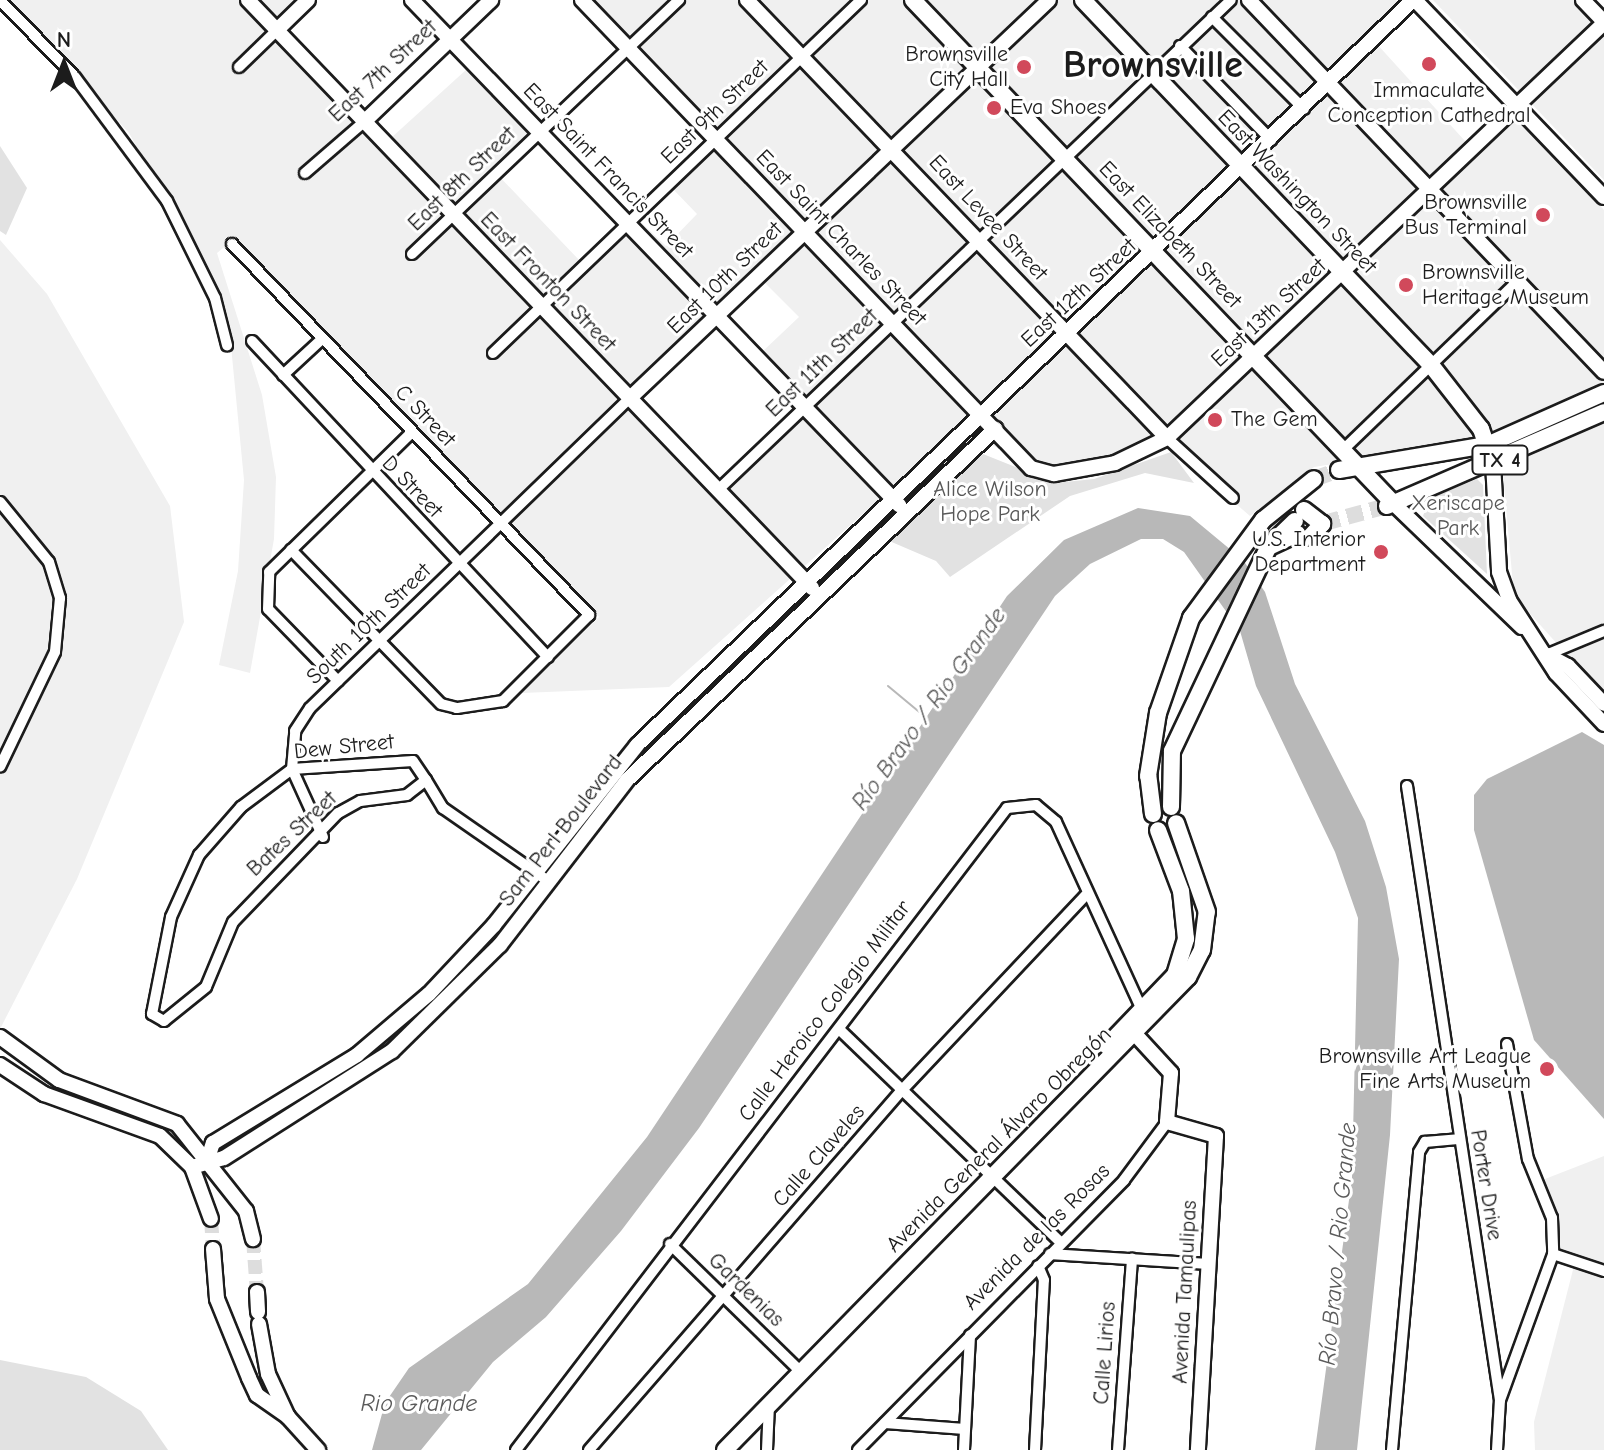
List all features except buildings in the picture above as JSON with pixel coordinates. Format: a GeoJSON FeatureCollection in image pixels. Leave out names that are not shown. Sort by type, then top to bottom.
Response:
{"type":"FeatureCollection","features":[{"type":"Feature","properties":{"kind":"main road","name":"East Fronton Street"},"geometry":{"type":"LineString","coordinates":[[248,0],[818,594]]}},
{"type":"Feature","properties":{"kind":"main road"},"geometry":{"type":"LineString","coordinates":[[277,30],[308,0]]}},
{"type":"Feature","properties":{"kind":"main road","name":"East Saint Francis Street"},"geometry":{"type":"LineString","coordinates":[[412,0],[542,130],[626,222],[905,512]]}},
{"type":"Feature","properties":{"kind":"main road","name":"East 7th Street"},"geometry":{"type":"LineString","coordinates":[[365,121],[491,0]]}},
{"type":"Feature","properties":{"kind":"main road","name":"East Saint Charles Street"},"geometry":{"type":"LineString","coordinates":[[582,0],[1031,468],[1083,473]]}},
{"type":"Feature","properties":{"kind":"main road","name":"East Levee Street"},"geometry":{"type":"LineString","coordinates":[[747,0],[893,148],[1167,438]]}},
{"type":"Feature","properties":{"kind":"main road","name":"East Elizabeth Street"},"geometry":{"type":"LineString","coordinates":[[913,0],[1346,447],[1390,504]]}},
{"type":"Feature","properties":{"kind":"main road","name":"East 10th Street"},"geometry":{"type":"LineString","coordinates":[[629,399],[1049,0]]}},
{"type":"Feature","properties":{"kind":"main road","name":"East Washington Street"},"geometry":{"type":"LineString","coordinates":[[1083,0],[1431,365],[1487,445],[1493,463]]}},
{"type":"Feature","properties":{"kind":"main road"},"geometry":{"type":"LineString","coordinates":[[1249,0],[1434,185],[1447,209],[1519,280],[1604,372]]}},
{"type":"Feature","properties":{"kind":"main road"},"geometry":{"type":"LineString","coordinates":[[1414,0],[1604,197]]}},
{"type":"Feature","properties":{"kind":"main road","name":"East 12th Street"},"geometry":{"type":"LineString","coordinates":[[980,414],[1243,169],[1414,0]]}},
{"type":"Feature","properties":{"kind":"main road"},"geometry":{"type":"LineString","coordinates":[[1583,0],[1604,22]]}},
{"type":"Feature","properties":{"kind":"main road","name":"East 13th Street"},"geometry":{"type":"LineString","coordinates":[[1083,473],[1167,438],[1604,22]]}},
{"type":"Feature","properties":{"kind":"main road","name":"TX 4"},"geometry":{"type":"LineString","coordinates":[[1362,466],[1487,445],[1604,393]]}},
{"type":"Feature","properties":{"kind":"main road","name":"TX 4"},"geometry":{"type":"LineString","coordinates":[[1390,504],[1493,463],[1604,412]]}},
{"type":"Feature","properties":{"kind":"main road","name":"Sam Perl Boulevard"},"geometry":{"type":"LineString","coordinates":[[208,1158],[213,1143],[357,1055],[429,994],[494,925],[532,869],[637,745],[980,414]]}},
{"type":"Feature","properties":{"kind":"main road","name":"Sam Perl Boulevard"},"geometry":{"type":"LineString","coordinates":[[192,1167],[208,1158],[224,1158],[337,1089],[439,1008],[548,881],[627,780],[818,594],[995,429]]}},
{"type":"Feature","properties":{"kind":"main road"},"geometry":{"type":"LineString","coordinates":[[1493,463],[1499,572],[1522,627]]}},
{"type":"Feature","properties":{"kind":"main road"},"geometry":{"type":"LineString","coordinates":[[1339,470],[1362,466]]}},
{"type":"Feature","properties":{"kind":"main road","name":"Avenida General Álvaro Obregón"},"geometry":{"type":"LineString","coordinates":[[711,1450],[798,1369],[1080,1081],[1175,975],[1187,927],[1155,822],[1148,776],[1158,713],[1196,607],[1259,524],[1314,479]]}},
{"type":"Feature","properties":{"kind":"main road"},"geometry":{"type":"LineString","coordinates":[[1390,504],[1522,627],[1604,724]]}},
{"type":"Feature","properties":{"kind":"main road","name":"Avenida General Álvaro Obregón"},"geometry":{"type":"LineString","coordinates":[[1080,1081],[1135,1034],[1188,977],[1205,938],[1204,896],[1174,815],[1168,768],[1187,719],[1269,546],[1305,525]]}},
{"type":"Feature","properties":{"kind":"main road"},"geometry":{"type":"LineString","coordinates":[[1474,583],[1489,584],[1499,572]]}},
{"type":"Feature","properties":{"kind":"main road"},"geometry":{"type":"LineString","coordinates":[[1546,655],[1568,666],[1604,704]]}},
{"type":"Feature","properties":{"kind":"main road"},"geometry":{"type":"LineString","coordinates":[[429,994],[439,1008]]}},
{"type":"Feature","properties":{"kind":"main road","name":"Avenida de las Rosas"},"geometry":{"type":"LineString","coordinates":[[1135,1034],[1171,1073],[1167,1122]]}},
{"type":"Feature","properties":{"kind":"main road"},"geometry":{"type":"LineString","coordinates":[[0,1037],[59,1080],[161,1114],[208,1158],[227,1195],[246,1211],[253,1239]]}},
{"type":"Feature","properties":{"kind":"main road"},"geometry":{"type":"LineString","coordinates":[[0,1065],[44,1094],[160,1136],[192,1167],[211,1219]]}},
{"type":"Feature","properties":{"kind":"main road","name":"Avenida Tamaulipas"},"geometry":{"type":"LineString","coordinates":[[1167,1122],[1216,1136],[1198,1450]]}},
{"type":"Feature","properties":{"kind":"main road"},"geometry":{"type":"LineString","coordinates":[[213,1249],[217,1299],[257,1395],[288,1417],[318,1450]]}},
{"type":"Feature","properties":{"kind":"main road"},"geometry":{"type":"LineString","coordinates":[[257,1292],[268,1374],[288,1417]]}},
{"type":"Feature","properties":{"kind":"main road","name":"Avenida General Álvaro Obregón"},"geometry":{"type":"LineString","coordinates":[[725,1450],[769,1405],[798,1369]]}},
{"type":"Feature","properties":{"kind":"street"},"geometry":{"type":"LineString","coordinates":[[0,0],[75,77],[167,201],[215,298],[227,345]]}},
{"type":"Feature","properties":{"kind":"street","name":"East 8th Street"},"geometry":{"type":"LineString","coordinates":[[412,254],[679,0]]}},
{"type":"Feature","properties":{"kind":"street","name":"East 9th Street"},"geometry":{"type":"LineString","coordinates":[[493,353],[626,222],[861,0]]}},
{"type":"Feature","properties":{"kind":"street","name":"East 11th Street"},"geometry":{"type":"LineString","coordinates":[[718,490],[1231,0]]}},
{"type":"Feature","properties":{"kind":"street"},"geometry":{"type":"LineString","coordinates":[[1212,17],[1304,110]]}},
{"type":"Feature","properties":{"kind":"street"},"geometry":{"type":"LineString","coordinates":[[239,67],[277,30]]}},
{"type":"Feature","properties":{"kind":"street"},"geometry":{"type":"LineString","coordinates":[[1180,46],[1271,140]]}},
{"type":"Feature","properties":{"kind":"street","name":"East 7th Street"},"geometry":{"type":"LineString","coordinates":[[305,173],[365,121]]}},
{"type":"Feature","properties":{"kind":"street","name":"C Street"},"geometry":{"type":"LineString","coordinates":[[232,244],[589,615],[548,657]]}},
{"type":"Feature","properties":{"kind":"street"},"geometry":{"type":"LineString","coordinates":[[1346,447],[1519,280]]}},
{"type":"Feature","properties":{"kind":"street"},"geometry":{"type":"LineString","coordinates":[[283,375],[323,338]]}},
{"type":"Feature","properties":{"kind":"street","name":"D Street"},"geometry":{"type":"LineString","coordinates":[[252,341],[371,473],[548,657]]}},
{"type":"Feature","properties":{"kind":"street","name":"East 10th Street"},"geometry":{"type":"LineString","coordinates":[[501,522],[629,399]]}},
{"type":"Feature","properties":{"kind":"street"},"geometry":{"type":"LineString","coordinates":[[338,681],[268,609],[269,572],[412,432]]}},
{"type":"Feature","properties":{"kind":"street","name":"East Levee Street"},"geometry":{"type":"LineString","coordinates":[[1167,438],[1233,498]]}},
{"type":"Feature","properties":{"kind":"street"},"geometry":{"type":"LineString","coordinates":[[0,502],[49,562],[60,598],[55,652],[0,767]]}},
{"type":"Feature","properties":{"kind":"street","name":"South 10th Street"},"geometry":{"type":"LineString","coordinates":[[292,769],[295,731],[338,681],[501,522]]}},
{"type":"Feature","properties":{"kind":"street"},"geometry":{"type":"LineString","coordinates":[[291,550],[441,704],[503,701],[548,657]]}},
{"type":"Feature","properties":{"kind":"street"},"geometry":{"type":"LineString","coordinates":[[1546,655],[1604,631]]}},
{"type":"Feature","properties":{"kind":"street","name":"Dew Street"},"geometry":{"type":"LineString","coordinates":[[152,1014],[171,917],[199,855],[241,807],[292,769],[397,758],[413,761],[443,808],[548,881]]}},
{"type":"Feature","properties":{"kind":"street"},"geometry":{"type":"LineString","coordinates":[[292,769],[323,837]]}},
{"type":"Feature","properties":{"kind":"street","name":"Bates Street"},"geometry":{"type":"LineString","coordinates":[[152,1014],[164,1021],[206,987],[239,914],[323,837],[338,813],[360,801],[407,795],[426,780]]}},
{"type":"Feature","properties":{"kind":"street","name":"Porter Drive"},"geometry":{"type":"LineString","coordinates":[[1407,786],[1458,1139],[1500,1400]]}},
{"type":"Feature","properties":{"kind":"street","name":"Calle Heroico Colegio Militar"},"geometry":{"type":"LineString","coordinates":[[516,1450],[670,1244],[1007,808],[1020,803],[1049,812],[1142,1010]]}},
{"type":"Feature","properties":{"kind":"street","name":"Calle Claveles"},"geometry":{"type":"LineString","coordinates":[[589,1450],[904,1088],[1086,895]]}},
{"type":"Feature","properties":{"kind":"street"},"geometry":{"type":"LineString","coordinates":[[839,1029],[904,1088],[1061,1243]]}},
{"type":"Feature","properties":{"kind":"street"},"geometry":{"type":"LineString","coordinates":[[1497,1450],[1500,1400],[1553,1254],[1552,1218],[1528,1159],[1507,1044]]}},
{"type":"Feature","properties":{"kind":"street","name":"Avenida de las Rosas"},"geometry":{"type":"LineString","coordinates":[[858,1450],[1143,1160],[1167,1122]]}},
{"type":"Feature","properties":{"kind":"street"},"geometry":{"type":"LineString","coordinates":[[1392,1450],[1419,1152],[1425,1142],[1458,1139]]}},
{"type":"Feature","properties":{"kind":"street","name":"Gardenias"},"geometry":{"type":"LineString","coordinates":[[670,1244],[798,1369]]}},
{"type":"Feature","properties":{"kind":"street"},"geometry":{"type":"LineString","coordinates":[[1050,1254],[1208,1264]]}},
{"type":"Feature","properties":{"kind":"street"},"geometry":{"type":"LineString","coordinates":[[1553,1254],[1604,1271]]}},
{"type":"Feature","properties":{"kind":"street","name":"Calle Lirios"},"geometry":{"type":"LineString","coordinates":[[1118,1450],[1132,1259]]}},
{"type":"Feature","properties":{"kind":"street"},"geometry":{"type":"LineString","coordinates":[[1035,1450],[1044,1280],[1038,1266]]}},
{"type":"Feature","properties":{"kind":"street"},"geometry":{"type":"LineString","coordinates":[[964,1450],[970,1335]]}},
{"type":"Feature","properties":{"kind":"street"},"geometry":{"type":"LineString","coordinates":[[767,1450],[769,1405]]}},
{"type":"Feature","properties":{"kind":"street"},"geometry":{"type":"LineString","coordinates":[[885,1423],[965,1429]]}},
{"type":"Feature","properties":{"kind":"shaded area"},"geometry":{"type":"Polygon","coordinates":[[[7,0],[296,0],[276,18],[391,138],[467,69],[536,136],[496,173],[580,261],[630,212],[666,246],[697,214],[671,187],[724,141],[592,0],[1396,0],[1408,13],[1376,43],[1475,152],[1516,114],[1604,210],[1604,385],[1467,443],[1314,467],[1250,516],[1170,447],[1104,474],[1058,479],[992,445],[905,512],[761,353],[799,317],[754,272],[621,402],[719,499],[804,416],[882,497],[669,687],[522,693],[599,617],[234,239],[217,253],[262,395],[276,477],[274,539],[250,673],[219,665],[238,571],[244,480],[231,346],[209,275],[129,133],[7,0]]]}},
{"type":"Feature","properties":{"kind":"shaded area"},"geometry":{"type":"Polygon","coordinates":[[[1433,0],[1594,0],[1604,11],[1604,180],[1433,0]]]}},
{"type":"Feature","properties":{"kind":"shaded area"},"geometry":{"type":"Polygon","coordinates":[[[0,240],[47,294],[170,506],[184,622],[77,879],[0,1029],[0,240]]]}},
{"type":"Feature","properties":{"kind":"shaded area"},"geometry":{"type":"Polygon","coordinates":[[[1604,421],[1604,696],[1514,596],[1503,473],[1508,463],[1604,421]]]}},
{"type":"Feature","properties":{"kind":"shaded area"},"geometry":{"type":"Polygon","coordinates":[[[1604,1156],[1604,1264],[1559,1248],[1545,1179],[1604,1156]]]}},
{"type":"Feature","properties":{"kind":"shaded area"},"geometry":{"type":"Polygon","coordinates":[[[1574,1266],[1604,1276],[1604,1450],[1535,1450],[1534,1422],[1574,1266]]]}},
{"type":"Feature","properties":{"kind":"green space"},"geometry":{"type":"Polygon","coordinates":[[[0,146],[27,188],[6,235],[0,231],[0,146]]]}},
{"type":"Feature","properties":{"kind":"green space","name":"Alice Wilson Hope Park"},"geometry":{"type":"Polygon","coordinates":[[[1171,452],[1194,483],[1145,473],[1070,496],[950,577],[936,561],[887,540],[983,454],[1055,483],[1094,479],[1171,452]]]}},
{"type":"Feature","properties":{"kind":"green space","name":"Xeriscape Park"},"geometry":{"type":"Polygon","coordinates":[[[1477,479],[1483,485],[1487,574],[1423,516],[1430,498],[1477,479]]]}},
{"type":"Feature","properties":{"kind":"green space"},"geometry":{"type":"Polygon","coordinates":[[[0,1360],[86,1377],[141,1411],[168,1450],[0,1450],[0,1360]]]}},
{"type":"Feature","properties":{"kind":"water","name":"Rio Grande"},"geometry":{"type":"Polygon","coordinates":[[[1138,508],[1190,516],[1243,560],[1265,592],[1295,684],[1365,821],[1386,887],[1399,959],[1390,1135],[1357,1450],[1315,1450],[1352,1178],[1358,918],[1335,852],[1256,686],[1240,631],[1184,552],[1163,539],[1141,539],[1090,564],[1055,596],[699,1128],[621,1231],[546,1317],[493,1362],[421,1450],[372,1450],[385,1403],[409,1368],[528,1284],[647,1137],[1007,596],[1064,540],[1138,508]]]}},
{"type":"Feature","properties":{"kind":"water"},"geometry":{"type":"Polygon","coordinates":[[[1582,732],[1604,745],[1604,1119],[1534,1040],[1474,830],[1474,795],[1487,779],[1582,732]]]}},
{"type":"Feature","properties":{"kind":"waterway","name":"Río Bravo / Rio Grande"},"geometry":{"type":"LineString","coordinates":[[888,686],[924,716]]}},
{"type":"Feature","properties":{"kind":"tunnel"},"geometry":{"type":"LineString","coordinates":[[1314,479],[1339,470]]}},
{"type":"Feature","properties":{"kind":"tunnel"},"geometry":{"type":"LineString","coordinates":[[1324,523],[1387,506]]}},
{"type":"Feature","properties":{"kind":"tunnel"},"geometry":{"type":"LineString","coordinates":[[211,1219],[213,1249]]}},
{"type":"Feature","properties":{"kind":"tunnel"},"geometry":{"type":"LineString","coordinates":[[253,1239],[257,1292]]}},
{"type":"Feature","properties":{"kind":"place","name":"Immaculate Conception Cathedral"},"geometry":{"type":"Point","coordinates":[1429,64]}},
{"type":"Feature","properties":{"kind":"place","name":"Brownsville City Hall"},"geometry":{"type":"Point","coordinates":[1024,67]}},
{"type":"Feature","properties":{"kind":"place","name":"Eva Shoes"},"geometry":{"type":"Point","coordinates":[994,108]}},
{"type":"Feature","properties":{"kind":"place","name":"Brownsville Bus Terminal"},"geometry":{"type":"Point","coordinates":[1543,215]}},
{"type":"Feature","properties":{"kind":"place","name":"Brownsville Heritage Museum"},"geometry":{"type":"Point","coordinates":[1406,285]}},
{"type":"Feature","properties":{"kind":"place","name":"The Gem"},"geometry":{"type":"Point","coordinates":[1215,420]}},
{"type":"Feature","properties":{"kind":"place","name":"U.S. Interior Department"},"geometry":{"type":"Point","coordinates":[1381,552]}},
{"type":"Feature","properties":{"kind":"place","name":"Brownsville Art League Fine Arts Museum"},"geometry":{"type":"Point","coordinates":[1547,1069]}},
{"type":"Feature","properties":{"kind":"district","name":"Brownsville"},"geometry":{"type":"Point","coordinates":[1153,66]}}]}
